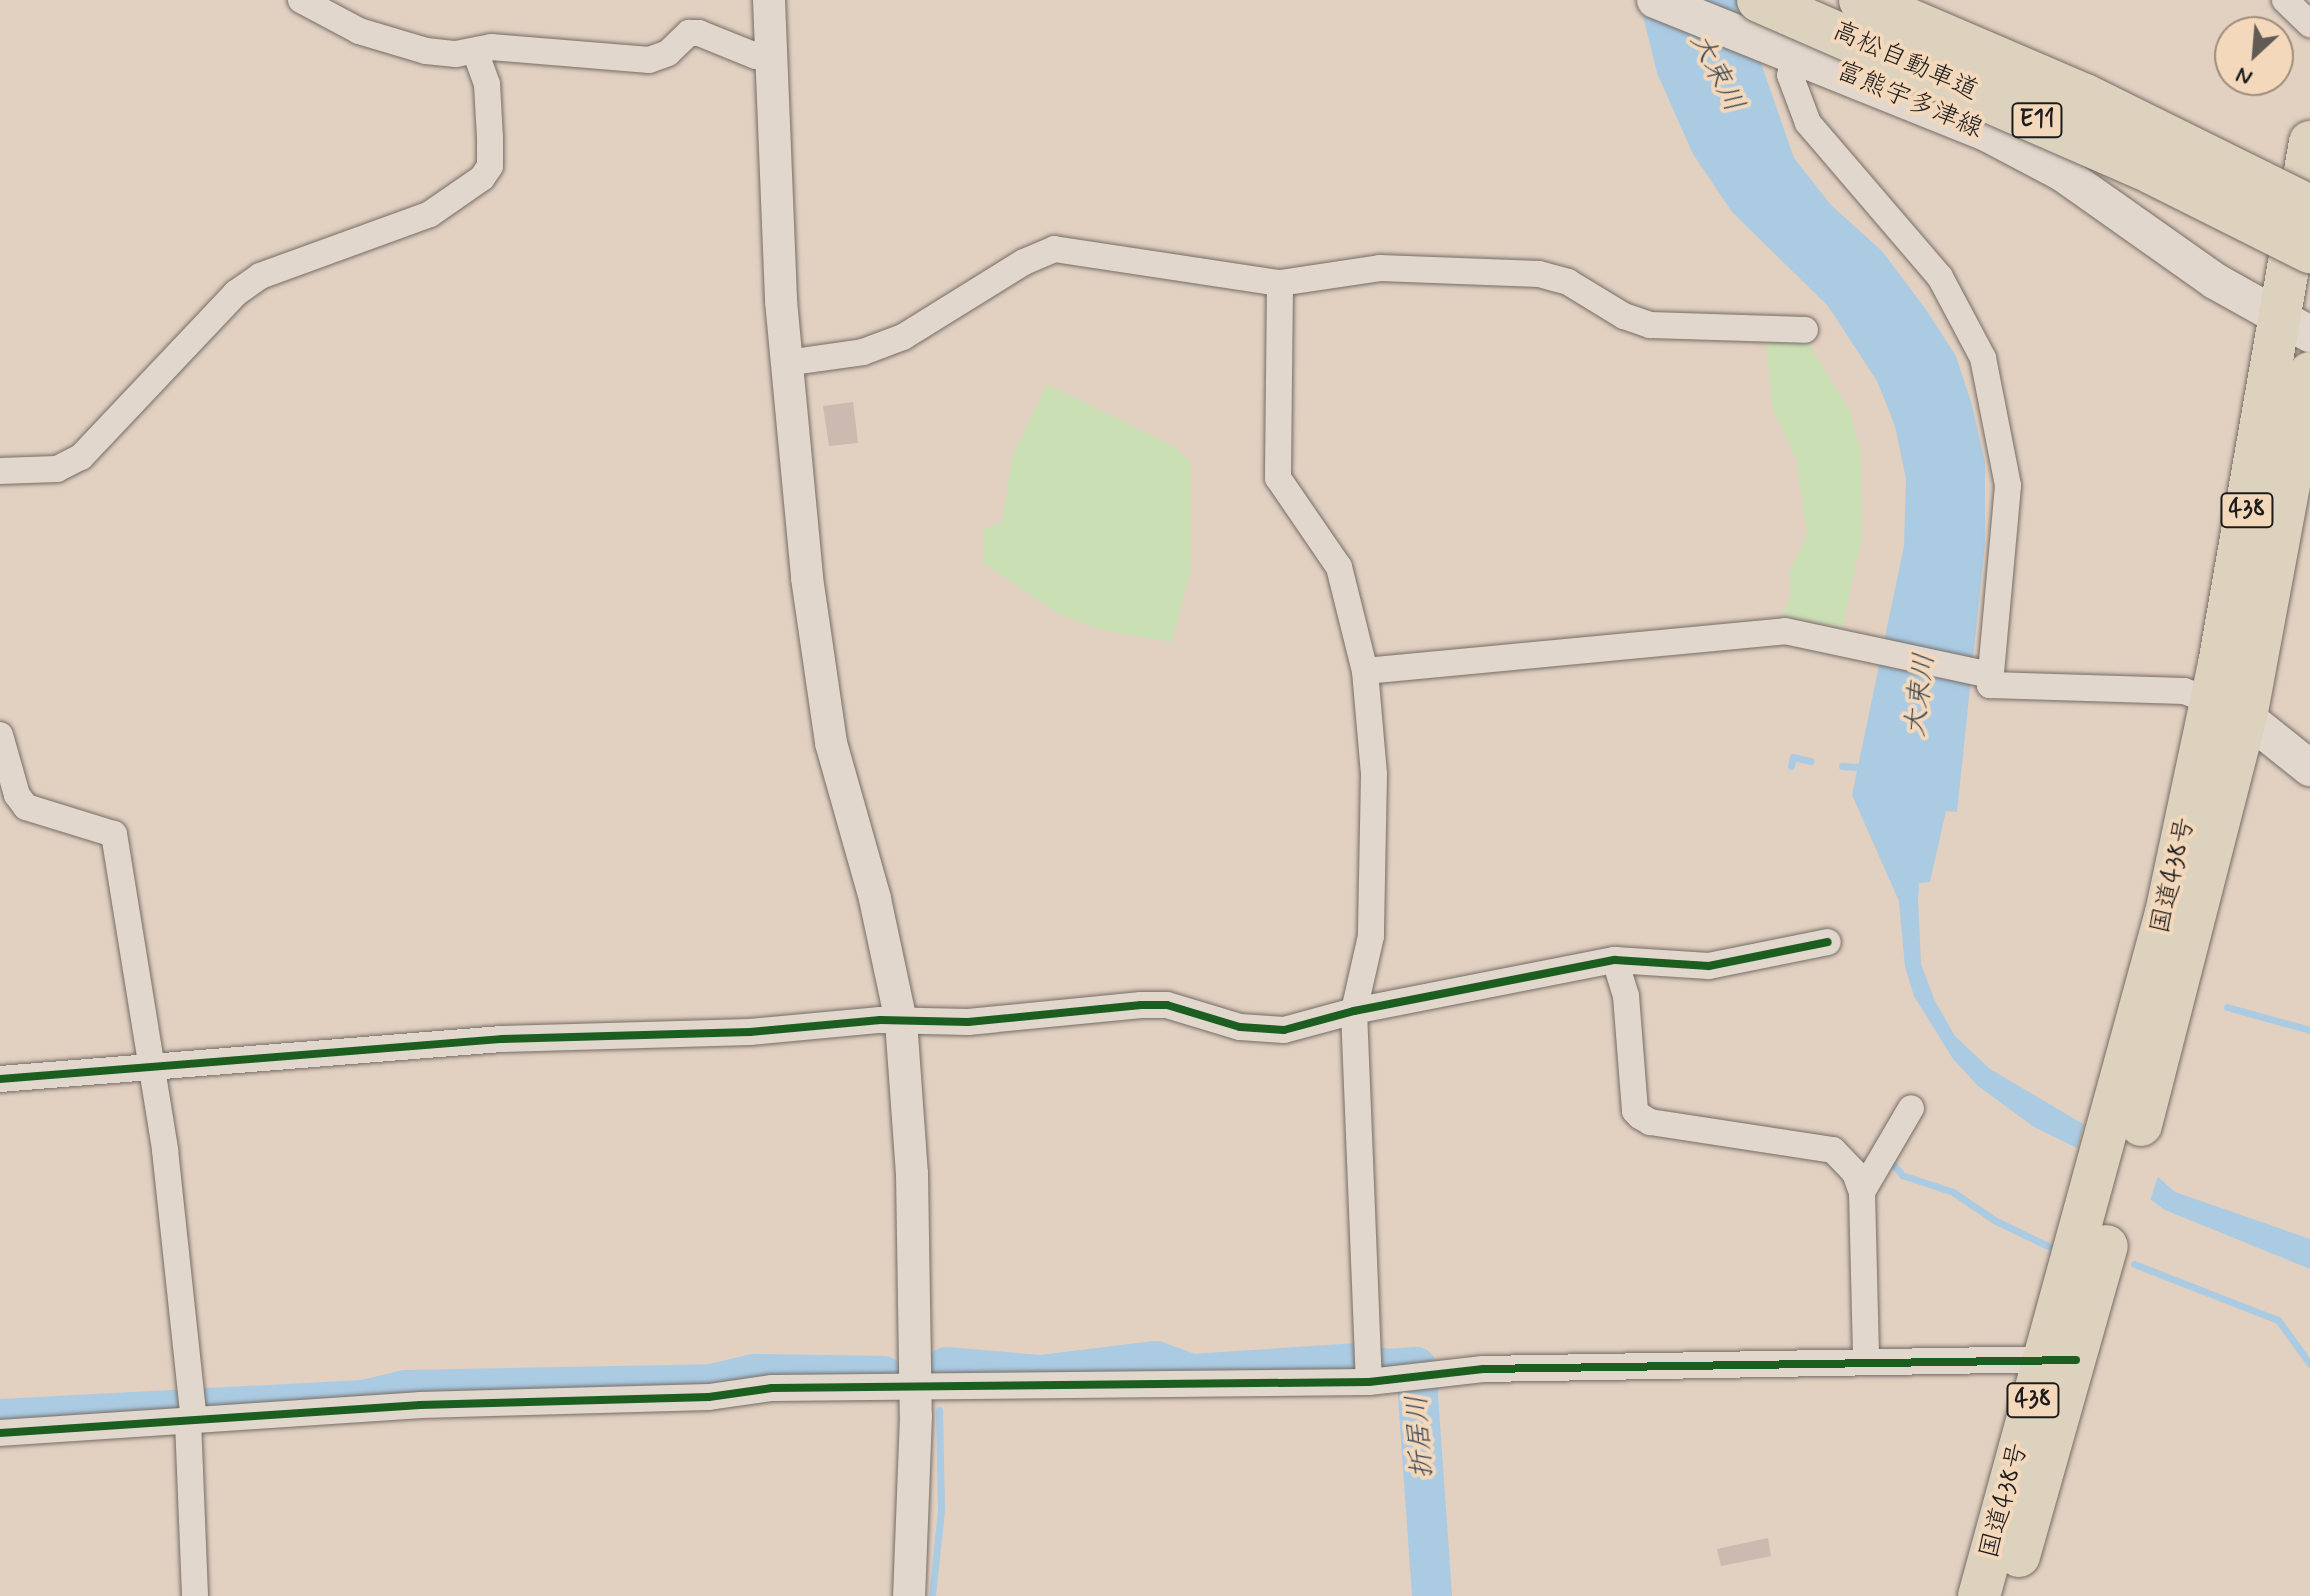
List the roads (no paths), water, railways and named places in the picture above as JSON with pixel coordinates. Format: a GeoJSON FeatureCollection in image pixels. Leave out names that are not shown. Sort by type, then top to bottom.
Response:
{"type":"FeatureCollection","features":[{"type":"Feature","properties":{"kind":"highway","name":"高松自動車道"},"geometry":{"type":"LineString","coordinates":[[1759,0],[2152,172],[2310,251]]}},
{"type":"Feature","properties":{"kind":"highway","name":"高松自動車道"},"geometry":{"type":"LineString","coordinates":[[1861,0],[2085,96],[2310,207]]}},
{"type":"Feature","properties":{"kind":"highway"},"geometry":{"type":"LineString","coordinates":[[2085,96],[2205,137],[2310,186]]}},
{"type":"Feature","properties":{"kind":"highway","name":"国道438号"},"geometry":{"type":"LineString","coordinates":[[2229,709],[2296,326],[2310,142]]}},
{"type":"Feature","properties":{"kind":"highway","name":"国道438号"},"geometry":{"type":"LineString","coordinates":[[2008,1596],[2060,1359],[2136,1088],[2310,373]]}},
{"type":"Feature","properties":{"kind":"highway","name":"国道438号"},"geometry":{"type":"LineString","coordinates":[[1979,1596],[2060,1359]]}},
{"type":"Feature","properties":{"kind":"main road","name":"富熊宇多津線"},"geometry":{"type":"LineString","coordinates":[[1655,0],[1988,134],[2062,173],[2215,281],[2296,326]]}},
{"type":"Feature","properties":{"kind":"main road"},"geometry":{"type":"LineString","coordinates":[[2229,709],[2310,768]]}},
{"type":"Feature","properties":{"kind":"street"},"geometry":{"type":"LineString","coordinates":[[301,0],[397,44],[456,54],[491,47],[649,60],[668,53],[689,33],[699,33],[745,52],[772,56]]}},
{"type":"Feature","properties":{"kind":"street"},"geometry":{"type":"LineString","coordinates":[[769,0],[786,363],[822,689],[901,1021],[912,1174],[916,1386],[915,1525],[909,1596]]}},
{"type":"Feature","properties":{"kind":"street"},"geometry":{"type":"LineString","coordinates":[[2285,0],[2310,24]]}},
{"type":"Feature","properties":{"kind":"street"},"geometry":{"type":"LineString","coordinates":[[0,471],[57,469],[81,457],[236,293],[260,276],[430,214],[482,178],[490,166],[490,138],[487,84],[475,51]]}},
{"type":"Feature","properties":{"kind":"street"},"geometry":{"type":"LineString","coordinates":[[1788,51],[1790,75],[1808,123],[1940,277],[1983,358],[2008,486],[1987,675],[1990,685],[2184,691],[2229,709]]}},
{"type":"Feature","properties":{"kind":"street"},"geometry":{"type":"LineString","coordinates":[[786,363],[863,352],[903,337],[1024,262],[1054,249],[1280,283],[1380,268],[1539,274],[1568,282],[1624,316],[1650,325],[1805,330]]}},
{"type":"Feature","properties":{"kind":"street"},"geometry":{"type":"LineString","coordinates":[[1280,283],[1278,478],[1339,567],[1365,671],[1374,774],[1371,936],[1354,1011],[1368,1370]]}},
{"type":"Feature","properties":{"kind":"street"},"geometry":{"type":"LineString","coordinates":[[1365,671],[1735,632],[1785,631],[1874,647],[1987,675]]}},
{"type":"Feature","properties":{"kind":"street"},"geometry":{"type":"LineString","coordinates":[[0,735],[17,795],[26,807],[114,834],[153,1064],[192,1413],[195,1596]]}},
{"type":"Feature","properties":{"kind":"street"},"geometry":{"type":"LineString","coordinates":[[0,1079],[66,1078],[153,1064],[502,1039],[901,1021],[968,1022],[1167,1005],[1240,1027],[1273,1031],[1354,1011],[1615,960],[1709,966],[1828,942]]}},
{"type":"Feature","properties":{"kind":"street"},"geometry":{"type":"LineString","coordinates":[[1615,960],[1626,996],[1635,1111],[1640,1116],[1650,1122],[1833,1150],[1855,1173],[1862,1192],[1866,1361]]}},
{"type":"Feature","properties":{"kind":"street"},"geometry":{"type":"LineString","coordinates":[[1862,1192],[1911,1108]]}},
{"type":"Feature","properties":{"kind":"street"},"geometry":{"type":"LineString","coordinates":[[0,1433],[192,1413],[709,1397],[772,1388],[1368,1370],[1417,1380],[1483,1369],[1658,1370],[1866,1361],[2060,1359]]}},
{"type":"Feature","properties":{"kind":"water","name":"大束川"},"geometry":{"type":"Polygon","coordinates":[[[1639,0],[1739,0],[1794,158],[1831,205],[1882,251],[1927,311],[1956,356],[1971,402],[1985,462],[1985,544],[1957,812],[1946,811],[1930,882],[1919,883],[1921,964],[1935,1001],[1955,1036],[1990,1069],[2127,1150],[2175,1192],[2310,1239],[2310,1269],[2165,1210],[2079,1149],[2034,1127],[1978,1086],[1953,1059],[1914,996],[1905,967],[1899,901],[1852,795],[1904,546],[1906,479],[1895,426],[1877,381],[1828,306],[1732,212],[1693,154],[1657,73],[1639,0]]]}},
{"type":"Feature","properties":{"kind":"waterway"},"geometry":{"type":"LineString","coordinates":[[1791,766],[1793,757],[1811,761]]}},
{"type":"Feature","properties":{"kind":"waterway"},"geometry":{"type":"LineString","coordinates":[[1842,766],[1858,767]]}},
{"type":"Feature","properties":{"kind":"waterway"},"geometry":{"type":"LineString","coordinates":[[2227,1007],[2310,1030]]}},
{"type":"Feature","properties":{"kind":"waterway"},"geometry":{"type":"LineString","coordinates":[[1894,1165],[1902,1175],[1953,1192],[1994,1220],[2048,1246]]}},
{"type":"Feature","properties":{"kind":"waterway"},"geometry":{"type":"LineString","coordinates":[[2134,1264],[2278,1320],[2310,1364]]}},
{"type":"Feature","properties":{"kind":"waterway","name":"折居川"},"geometry":{"type":"LineString","coordinates":[[946,1367],[1040,1375],[1156,1361],[1192,1374],[1359,1363],[1387,1369],[1416,1367],[1432,1596]]}},
{"type":"Feature","properties":{"kind":"waterway","name":"折居川"},"geometry":{"type":"LineString","coordinates":[[0,1419],[364,1400],[406,1390],[712,1384],[754,1374],[884,1376]]}},
{"type":"Feature","properties":{"kind":"waterway"},"geometry":{"type":"LineString","coordinates":[[932,1596],[941,1510],[939,1410]]}}]}
